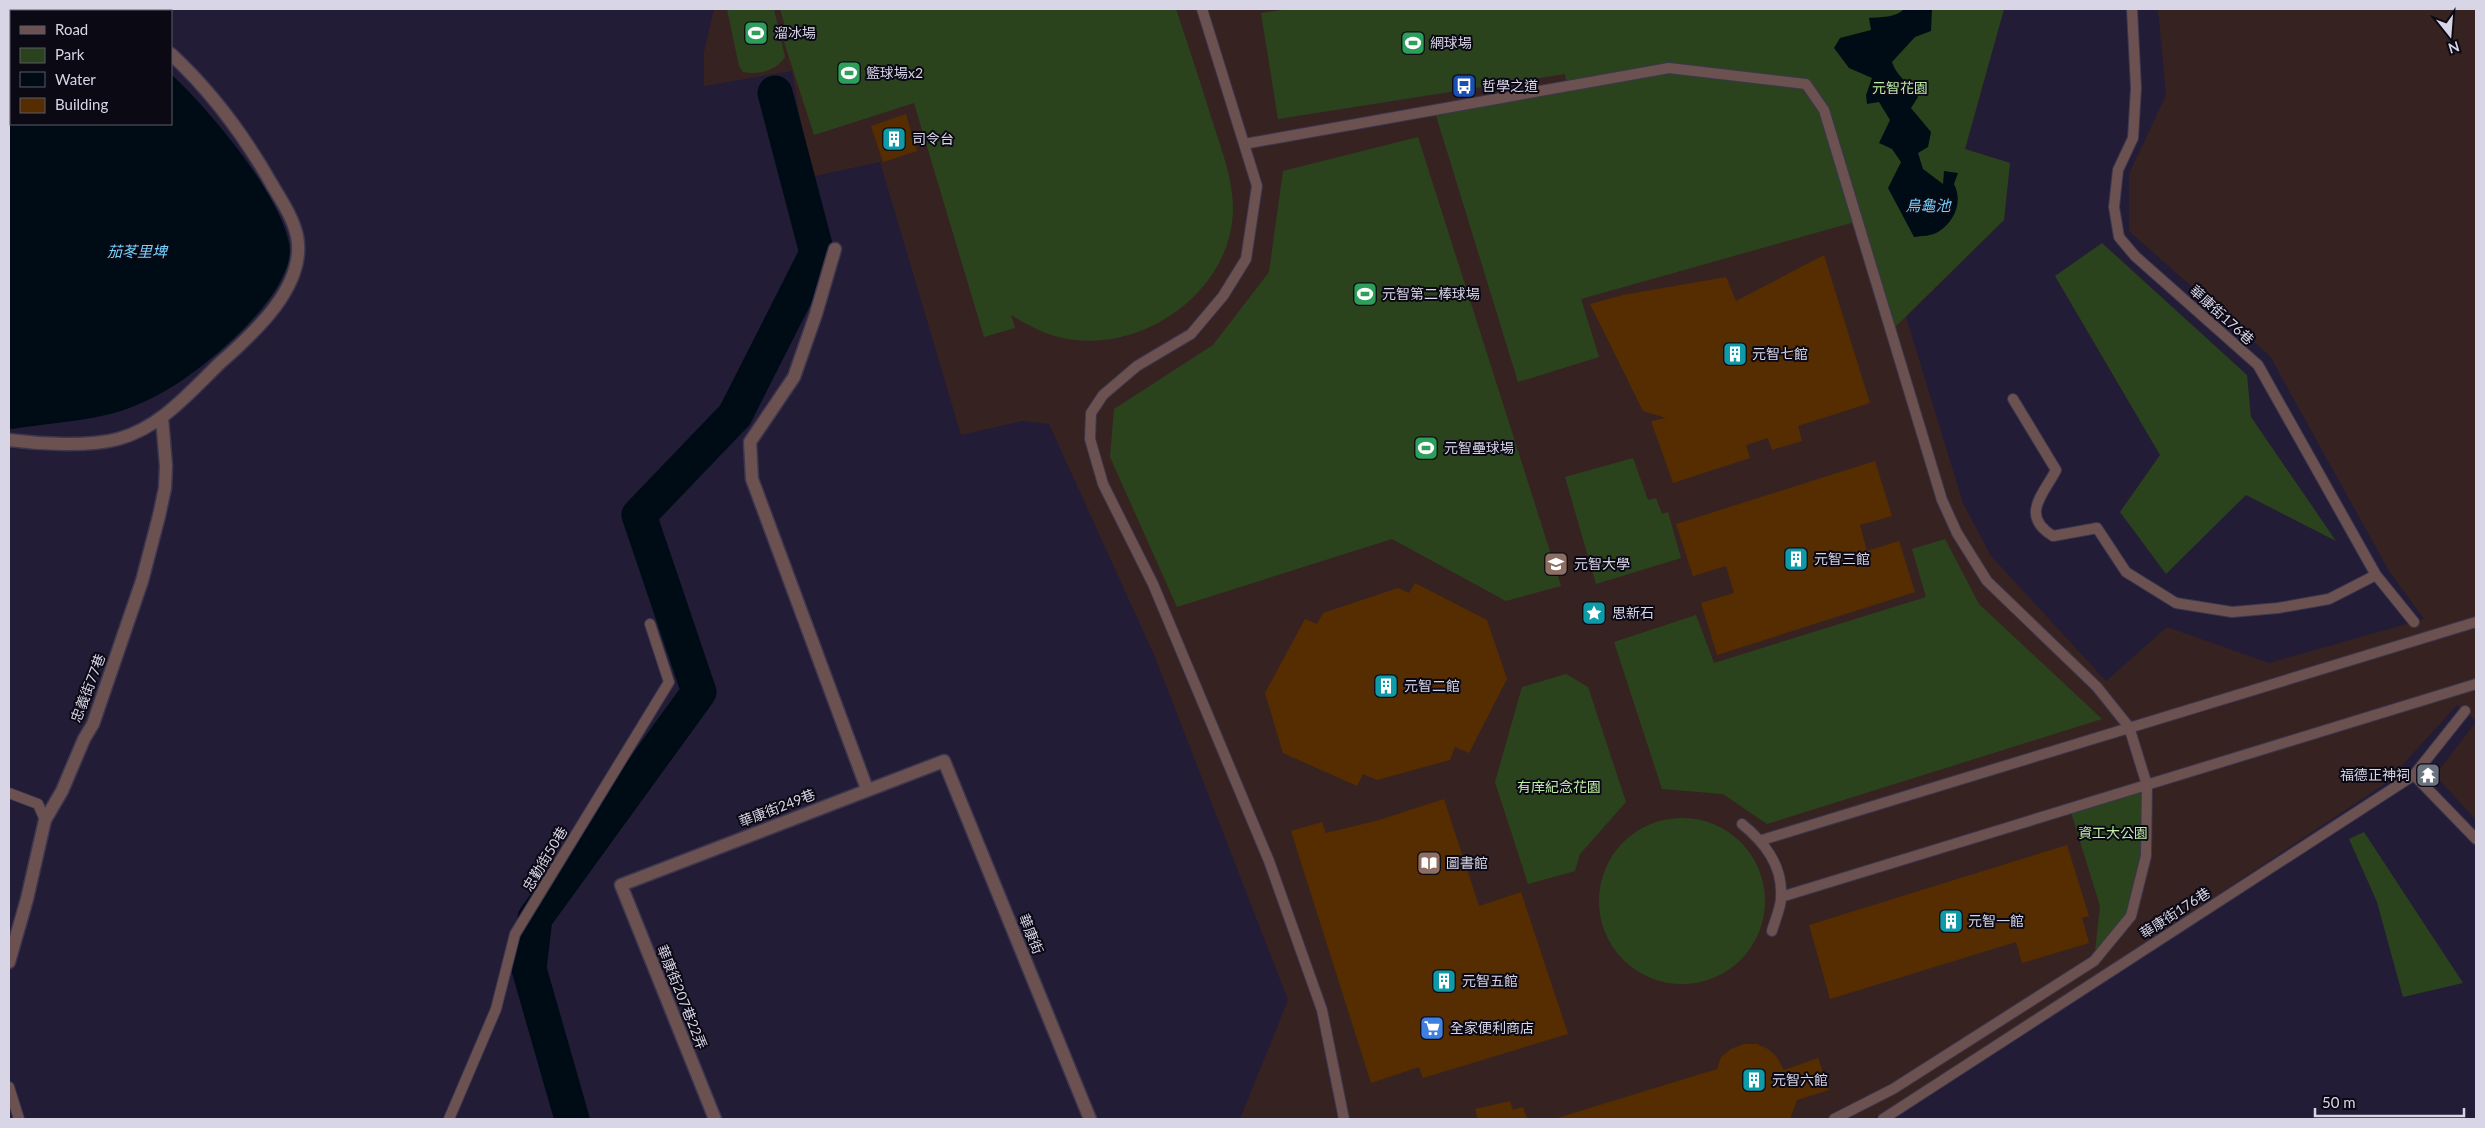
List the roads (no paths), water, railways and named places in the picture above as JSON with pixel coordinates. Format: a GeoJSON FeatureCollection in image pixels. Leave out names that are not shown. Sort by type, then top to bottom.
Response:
{"type":"FeatureCollection","features":[{"type":"Feature","properties":{"kind":"street"},"geometry":{"type":"LineString","coordinates":[[9,440],[72,443],[117,439],[144,429],[162,418],[243,344],[268,316],[288,287],[296,259],[297,237],[290,214],[246,140],[229,116],[196,76],[172,55]]}},
{"type":"Feature","properties":{"kind":"street"},"geometry":{"type":"LineString","coordinates":[[835,249],[794,377],[750,442],[752,479],[867,789]]}},
{"type":"Feature","properties":{"kind":"street","name":"忠義街77巷"},"geometry":{"type":"LineString","coordinates":[[9,962],[27,900],[45,820],[62,791],[84,739],[93,724],[149,558],[165,488],[166,466],[162,418]]}},
{"type":"Feature","properties":{"kind":"street","name":"華康街249巷"},"geometry":{"type":"LineString","coordinates":[[621,885],[944,761]]}},
{"type":"Feature","properties":{"kind":"street","name":"華康街"},"geometry":{"type":"LineString","coordinates":[[944,761],[1090,1119]]}},
{"type":"Feature","properties":{"kind":"street","name":"華康街207巷22弄"},"geometry":{"type":"LineString","coordinates":[[621,885],[715,1119]]}},
{"type":"Feature","properties":{"kind":"lane"},"geometry":{"type":"LineString","coordinates":[[1202,9],[1257,186],[1246,259],[1223,296],[1191,334],[1137,366],[1103,395],[1091,413],[1090,439],[1103,484],[1153,584],[1269,861],[1322,1010],[1344,1119]]}},
{"type":"Feature","properties":{"kind":"lane","name":"華康街176巷"},"geometry":{"type":"LineString","coordinates":[[2132,9],[2136,88],[2133,138],[2118,170],[2114,207],[2119,237],[2135,256],[2258,365],[2376,574],[2414,622]]}},
{"type":"Feature","properties":{"kind":"lane"},"geometry":{"type":"LineString","coordinates":[[1244,144],[1669,68],[1806,84],[1824,110],[1942,500],[1957,534],[1987,581],[2097,687],[2129,727],[2147,785],[2146,856],[2131,916],[2094,961],[1893,1089],[1834,1119]]}},
{"type":"Feature","properties":{"kind":"lane"},"geometry":{"type":"LineString","coordinates":[[2013,399],[2056,470],[2038,497],[2036,514],[2042,530],[2053,536],[2097,528],[2126,572],[2176,604],[2232,612],[2278,608],[2329,599],[2376,574]]}},
{"type":"Feature","properties":{"kind":"lane"},"geometry":{"type":"LineString","coordinates":[[1762,840],[2476,622]]}},
{"type":"Feature","properties":{"kind":"lane","name":"忠勤街50巷"},"geometry":{"type":"LineString","coordinates":[[449,1119],[496,1009],[515,934],[669,682],[650,624]]}},
{"type":"Feature","properties":{"kind":"lane"},"geometry":{"type":"LineString","coordinates":[[1781,897],[2476,684]]}},
{"type":"Feature","properties":{"kind":"lane","name":"華康街176巷"},"geometry":{"type":"LineString","coordinates":[[1883,1119],[2414,775],[2465,711]]}},
{"type":"Feature","properties":{"kind":"lane"},"geometry":{"type":"LineString","coordinates":[[2414,775],[2476,839]]}},
{"type":"Feature","properties":{"kind":"lane"},"geometry":{"type":"LineString","coordinates":[[9,793],[38,804],[45,820]]}},
{"type":"Feature","properties":{"kind":"lane"},"geometry":{"type":"LineString","coordinates":[[1742,824],[1762,840],[1777,866],[1781,897],[1772,931]]}},
{"type":"Feature","properties":{"kind":"lane"},"geometry":{"type":"LineString","coordinates":[[9,1088],[19,1119]]}},
{"type":"Feature","properties":{"kind":"water","name":"茄苳里埤"},"geometry":{"type":"Polygon","coordinates":[[[9,9],[120,9],[10,10],[10,125],[172,125],[172,75],[187,89],[222,130],[272,200],[283,223],[289,243],[289,260],[282,279],[254,318],[218,353],[169,389],[127,409],[106,415],[9,428],[9,9]]]}},
{"type":"Feature","properties":{"kind":"water","name":"烏龜池"},"geometry":{"type":"Polygon","coordinates":[[[1904,9],[1932,9],[1931,31],[1915,37],[1892,62],[1897,73],[1918,97],[1911,108],[1931,132],[1928,147],[1918,153],[1923,169],[1943,184],[1944,171],[1958,173],[1954,184],[1958,197],[1956,211],[1949,223],[1936,233],[1914,237],[1888,188],[1901,162],[1892,149],[1879,143],[1890,120],[1879,102],[1867,104],[1866,95],[1872,78],[1849,68],[1834,48],[1840,38],[1871,30],[1869,18],[1892,16],[1904,9]]]}},
{"type":"Feature","properties":{"kind":"waterway"},"geometry":{"type":"LineString","coordinates":[[572,1119],[529,969],[535,918],[699,692],[639,515],[735,415],[817,253],[775,93]]}},
{"type":"Feature","properties":{"kind":"place","name":"溜冰場"},"geometry":{"type":"Point","coordinates":[756,33]}},
{"type":"Feature","properties":{"kind":"place","name":"網球場"},"geometry":{"type":"Point","coordinates":[1413,43]}},
{"type":"Feature","properties":{"kind":"place","name":"籃球場x2"},"geometry":{"type":"Point","coordinates":[849,73]}},
{"type":"Feature","properties":{"kind":"place","name":"哲學之道"},"geometry":{"type":"Point","coordinates":[1464,86]}},
{"type":"Feature","properties":{"kind":"place","name":"司令台"},"geometry":{"type":"Point","coordinates":[894,139]}},
{"type":"Feature","properties":{"kind":"place","name":"元智第二棒球場"},"geometry":{"type":"Point","coordinates":[1365,294]}},
{"type":"Feature","properties":{"kind":"place","name":"元智七館"},"geometry":{"type":"Point","coordinates":[1735,354]}},
{"type":"Feature","properties":{"kind":"place","name":"元智壘球場"},"geometry":{"type":"Point","coordinates":[1426,448]}},
{"type":"Feature","properties":{"kind":"place","name":"元智三館"},"geometry":{"type":"Point","coordinates":[1796,559]}},
{"type":"Feature","properties":{"kind":"place","name":"元智大學"},"geometry":{"type":"Point","coordinates":[1556,564]}},
{"type":"Feature","properties":{"kind":"place","name":"思新石"},"geometry":{"type":"Point","coordinates":[1594,613]}},
{"type":"Feature","properties":{"kind":"place","name":"元智二館"},"geometry":{"type":"Point","coordinates":[1386,686]}},
{"type":"Feature","properties":{"kind":"place","name":"福德正神祠"},"geometry":{"type":"Point","coordinates":[2428,775]}},
{"type":"Feature","properties":{"kind":"place","name":"圖書館"},"geometry":{"type":"Point","coordinates":[1429,863]}},
{"type":"Feature","properties":{"kind":"place","name":"元智一館"},"geometry":{"type":"Point","coordinates":[1951,921]}},
{"type":"Feature","properties":{"kind":"place","name":"元智五館"},"geometry":{"type":"Point","coordinates":[1444,981]}},
{"type":"Feature","properties":{"kind":"place","name":"全家便利商店"},"geometry":{"type":"Point","coordinates":[1432,1028]}},
{"type":"Feature","properties":{"kind":"place","name":"元智六館"},"geometry":{"type":"Point","coordinates":[1754,1080]}},
{"type":"Feature","properties":{"kind":"park label","name":"元智花園"},"geometry":{"type":"Point","coordinates":[1900,88]}},
{"type":"Feature","properties":{"kind":"park label","name":"有庠紀念花園"},"geometry":{"type":"Point","coordinates":[1559,787]}},
{"type":"Feature","properties":{"kind":"park label","name":"資工大公園"},"geometry":{"type":"Point","coordinates":[2113,833]}}]}
